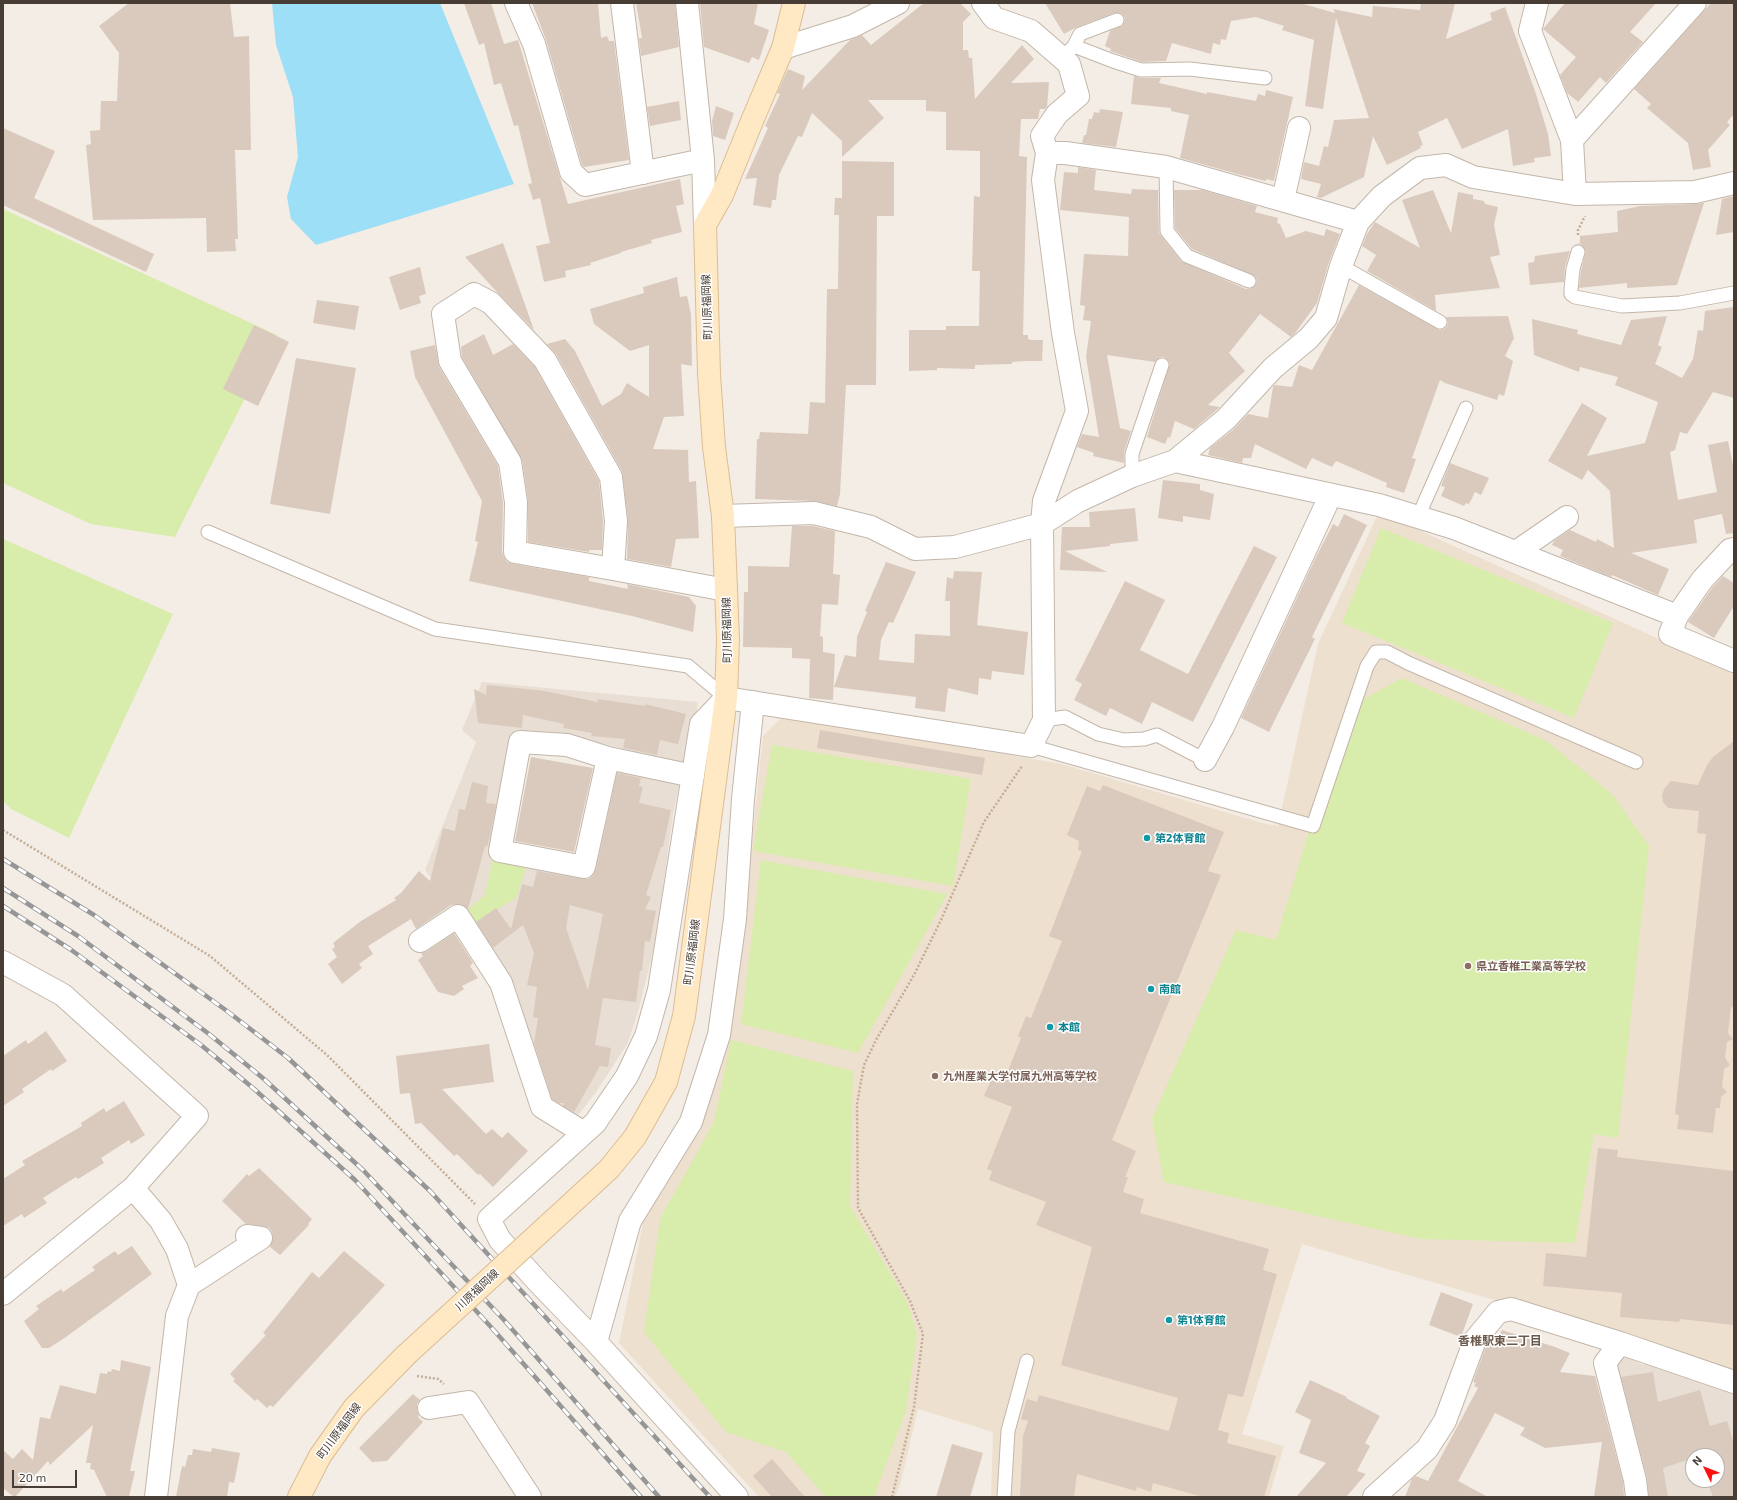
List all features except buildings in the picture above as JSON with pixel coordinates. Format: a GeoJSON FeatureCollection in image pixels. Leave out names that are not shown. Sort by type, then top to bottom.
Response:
{"type":"FeatureCollection","features":[{"type":"Feature","properties":{"kind":"main road"},"geometry":{"type":"LineString","coordinates":[[705,225],[722,195],[783,48],[794,3]]}},
{"type":"Feature","properties":{"kind":"main road","name":"町川原福岡線"},"geometry":{"type":"LineString","coordinates":[[547,1226],[609,1169],[635,1137],[666,1082],[684,1016],[726,698],[728,639],[723,516],[714,447],[709,374],[705,225]]}},
{"type":"Feature","properties":{"kind":"main road","name":"川原福岡線"},"geometry":{"type":"LineString","coordinates":[[406,1355],[547,1226]]}},
{"type":"Feature","properties":{"kind":"main road","name":"町川原福岡線"},"geometry":{"type":"LineString","coordinates":[[299,1497],[320,1456],[354,1408],[406,1355]]}},
{"type":"Feature","properties":{"kind":"street"},"geometry":{"type":"LineString","coordinates":[[516,3],[534,44],[571,172],[585,186],[703,160]]}},
{"type":"Feature","properties":{"kind":"street"},"geometry":{"type":"LineString","coordinates":[[622,3],[643,174]]}},
{"type":"Feature","properties":{"kind":"street"},"geometry":{"type":"LineString","coordinates":[[687,3],[703,160],[705,225]]}},
{"type":"Feature","properties":{"kind":"street"},"geometry":{"type":"LineString","coordinates":[[783,48],[853,26],[898,3]]}},
{"type":"Feature","properties":{"kind":"street"},"geometry":{"type":"LineString","coordinates":[[737,1497],[596,1342],[500,1240],[489,1219],[595,1123],[627,1076],[646,1036],[659,990],[701,724],[726,698],[1031,746],[1044,720],[1042,524],[1044,501],[1077,411],[1063,333],[1043,180],[1046,153],[1042,136],[1057,114],[1078,96],[1069,64],[1068,52],[1031,31],[994,18],[983,3]]}},
{"type":"Feature","properties":{"kind":"street"},"geometry":{"type":"LineString","coordinates":[[1537,3],[1530,31],[1572,140],[1575,194]]}},
{"type":"Feature","properties":{"kind":"street"},"geometry":{"type":"LineString","coordinates":[[1572,140],[1695,3]]}},
{"type":"Feature","properties":{"kind":"street"},"geometry":{"type":"LineString","coordinates":[[1283,200],[1299,128]]}},
{"type":"Feature","properties":{"kind":"street"},"geometry":{"type":"LineString","coordinates":[[1046,153],[1065,153],[1166,167],[1358,222]]}},
{"type":"Feature","properties":{"kind":"street"},"geometry":{"type":"LineString","coordinates":[[723,516],[814,513],[871,528],[915,550],[955,547],[1042,524],[1078,501],[1132,476],[1175,461],[1226,419],[1272,368],[1310,338],[1326,318],[1341,266],[1358,222],[1382,196],[1420,168],[1446,165],[1473,177],[1575,194],[1694,192],[1734,183]]}},
{"type":"Feature","properties":{"kind":"street"},"geometry":{"type":"LineString","coordinates":[[613,570],[616,521],[611,477],[545,360],[491,303],[474,294],[443,314],[450,361],[510,462],[516,502],[515,552],[613,570],[726,590]]}},
{"type":"Feature","properties":{"kind":"street"},"geometry":{"type":"LineString","coordinates":[[1175,461],[1379,505],[1418,516],[1454,528],[1677,616]]}},
{"type":"Feature","properties":{"kind":"street"},"geometry":{"type":"LineString","coordinates":[[1205,760],[1226,720],[1326,505],[1329,494]]}},
{"type":"Feature","properties":{"kind":"street"},"geometry":{"type":"LineString","coordinates":[[1516,552],[1567,517]]}},
{"type":"Feature","properties":{"kind":"street"},"geometry":{"type":"LineString","coordinates":[[1734,549],[1730,550],[1702,580],[1677,616],[1670,634],[1734,661]]}},
{"type":"Feature","properties":{"kind":"street"},"geometry":{"type":"LineString","coordinates":[[596,1342],[630,1221],[691,1122],[719,1035],[735,919],[752,702]]}},
{"type":"Feature","properties":{"kind":"street"},"geometry":{"type":"LineString","coordinates":[[608,758],[584,867],[500,851],[520,742],[567,745],[608,758],[693,776]]}},
{"type":"Feature","properties":{"kind":"street"},"geometry":{"type":"LineString","coordinates":[[420,941],[458,916],[501,983],[542,1107],[584,1133]]}},
{"type":"Feature","properties":{"kind":"street"},"geometry":{"type":"LineString","coordinates":[[3,962],[63,995],[197,1116],[133,1188],[3,1294]]}},
{"type":"Feature","properties":{"kind":"street"},"geometry":{"type":"LineString","coordinates":[[133,1188],[161,1221],[177,1249],[189,1285]]}},
{"type":"Feature","properties":{"kind":"street"},"geometry":{"type":"LineString","coordinates":[[156,1497],[177,1316],[189,1285],[261,1238],[247,1236]]}},
{"type":"Feature","properties":{"kind":"street"},"geometry":{"type":"LineString","coordinates":[[1374,1497],[1427,1449],[1446,1421],[1475,1340],[1498,1312],[1511,1309],[1620,1343],[1734,1382]]}},
{"type":"Feature","properties":{"kind":"street"},"geometry":{"type":"LineString","coordinates":[[1620,1343],[1605,1363],[1635,1480],[1637,1497]]}},
{"type":"Feature","properties":{"kind":"street"},"geometry":{"type":"LineString","coordinates":[[429,1408],[468,1402],[530,1497]]}},
{"type":"Feature","properties":{"kind":"lane"},"geometry":{"type":"LineString","coordinates":[[1117,20],[1080,34],[1068,52],[1113,61],[1141,70],[1190,69],[1265,78]]}},
{"type":"Feature","properties":{"kind":"lane"},"geometry":{"type":"LineString","coordinates":[[1166,167],[1167,231],[1187,256],[1249,281]]}},
{"type":"Feature","properties":{"kind":"lane"},"geometry":{"type":"LineString","coordinates":[[1578,252],[1573,269],[1571,289],[1571,294],[1575,297],[1622,306],[1680,303],[1734,293]]}},
{"type":"Feature","properties":{"kind":"lane"},"geometry":{"type":"LineString","coordinates":[[1341,266],[1440,322]]}},
{"type":"Feature","properties":{"kind":"lane"},"geometry":{"type":"LineString","coordinates":[[1132,476],[1132,454],[1162,365]]}},
{"type":"Feature","properties":{"kind":"lane"},"geometry":{"type":"LineString","coordinates":[[1418,516],[1466,408]]}},
{"type":"Feature","properties":{"kind":"lane"},"geometry":{"type":"LineString","coordinates":[[208,532],[435,629],[688,666],[726,698]]}},
{"type":"Feature","properties":{"kind":"lane"},"geometry":{"type":"LineString","coordinates":[[1031,746],[1313,826],[1367,666],[1376,652],[1387,652],[1408,663],[1636,762]]}},
{"type":"Feature","properties":{"kind":"lane"},"geometry":{"type":"LineString","coordinates":[[1044,720],[1065,717],[1098,734],[1124,740],[1144,739],[1157,735],[1205,760]]}},
{"type":"Feature","properties":{"kind":"lane"},"geometry":{"type":"LineString","coordinates":[[1004,1497],[1008,1432],[1027,1361]]}},
{"type":"Feature","properties":{"kind":"path"},"geometry":{"type":"LineString","coordinates":[[1578,252],[1578,230],[1596,194]]}},
{"type":"Feature","properties":{"kind":"path"},"geometry":{"type":"LineString","coordinates":[[892,1497],[914,1407],[923,1334],[910,1301],[858,1208],[857,1104],[864,1064],[876,1040],[914,975],[984,822],[1019,772],[1031,746]]}},
{"type":"Feature","properties":{"kind":"path"},"geometry":{"type":"LineString","coordinates":[[3,830],[210,956],[327,1055],[489,1219]]}},
{"type":"Feature","properties":{"kind":"path"},"geometry":{"type":"LineString","coordinates":[[388,1372],[438,1379],[468,1402]]}},
{"type":"Feature","properties":{"kind":"shaded area"},"geometry":{"type":"Polygon","coordinates":[[[1379,512],[1734,673],[1734,1370],[1302,1244],[1242,1434],[1284,1446],[1269,1497],[991,1497],[993,1432],[918,1409],[900,1485],[895,1497],[759,1497],[619,1343],[645,1213],[702,1125],[724,1045],[743,924],[763,736],[783,716],[1062,764],[1262,823],[1278,826],[1318,644],[1379,512]]]}},
{"type":"Feature","properties":{"kind":"shaded area"},"geometry":{"type":"Polygon","coordinates":[[[482,682],[698,702],[690,756],[683,764],[573,736],[516,733],[492,858],[590,879],[598,838],[614,778],[620,770],[680,782],[673,814],[656,940],[639,1008],[628,1043],[596,1092],[578,1115],[554,1109],[524,1029],[520,1004],[497,960],[425,870],[476,742],[462,730],[482,682]]]}},
{"type":"Feature","properties":{"kind":"shaded area"},"geometry":{"type":"Polygon","coordinates":[[[1625,1355],[1643,1365],[1647,1359],[1734,1387],[1734,1497],[1642,1497],[1614,1372],[1618,1362],[1625,1355]]]}},
{"type":"Feature","properties":{"kind":"green space"},"geometry":{"type":"Polygon","coordinates":[[[3,209],[277,335],[175,537],[91,524],[3,483],[3,209]]]}},
{"type":"Feature","properties":{"kind":"green space"},"geometry":{"type":"Polygon","coordinates":[[[1381,528],[1613,623],[1574,718],[1342,623],[1381,528]]]}},
{"type":"Feature","properties":{"kind":"green space"},"geometry":{"type":"Polygon","coordinates":[[[3,539],[173,614],[69,838],[11,809],[3,801],[3,539]]]}},
{"type":"Feature","properties":{"kind":"green space"},"geometry":{"type":"Polygon","coordinates":[[[1402,678],[1545,740],[1612,794],[1649,846],[1618,1138],[1594,1134],[1575,1243],[1421,1239],[1164,1182],[1152,1119],[1236,930],[1276,940],[1346,709],[1402,678]]]}},
{"type":"Feature","properties":{"kind":"green space"},"geometry":{"type":"Polygon","coordinates":[[[772,745],[971,779],[953,886],[753,851],[772,745]]]}},
{"type":"Feature","properties":{"kind":"green space"},"geometry":{"type":"Polygon","coordinates":[[[495,850],[528,862],[516,898],[477,922],[467,910],[485,895],[495,850]]]}},
{"type":"Feature","properties":{"kind":"green space"},"geometry":{"type":"Polygon","coordinates":[[[761,860],[947,894],[858,1053],[741,1024],[761,860]]]}},
{"type":"Feature","properties":{"kind":"green space"},"geometry":{"type":"Polygon","coordinates":[[[731,1040],[853,1071],[850,1206],[907,1302],[917,1335],[906,1410],[874,1497],[826,1497],[786,1452],[726,1432],[644,1332],[660,1219],[714,1122],[731,1040]]]}},
{"type":"Feature","properties":{"kind":"water"},"geometry":{"type":"Polygon","coordinates":[[[272,3],[440,3],[514,184],[316,245],[291,219],[287,197],[298,157],[293,97],[276,45],[272,3]]]}},
{"type":"Feature","properties":{"kind":"railway"},"geometry":{"type":"LineString","coordinates":[[3,859],[94,915],[227,1011],[288,1058],[430,1191],[710,1497]]}},
{"type":"Feature","properties":{"kind":"railway"},"geometry":{"type":"LineString","coordinates":[[3,888],[78,936],[209,1034],[264,1079],[363,1170],[504,1320],[659,1497]]}},
{"type":"Feature","properties":{"kind":"railway"},"geometry":{"type":"LineString","coordinates":[[3,906],[70,949],[201,1045],[253,1088],[355,1180],[491,1327],[641,1497]]}},
{"type":"Feature","properties":{"kind":"place","name":"第2体育館"},"geometry":{"type":"Point","coordinates":[1147,838]}},
{"type":"Feature","properties":{"kind":"place","name":"県立香椎工業高等学校"},"geometry":{"type":"Point","coordinates":[1468,966]}},
{"type":"Feature","properties":{"kind":"place","name":"南館"},"geometry":{"type":"Point","coordinates":[1151,989]}},
{"type":"Feature","properties":{"kind":"place","name":"本館"},"geometry":{"type":"Point","coordinates":[1050,1027]}},
{"type":"Feature","properties":{"kind":"place","name":"九州産業大学付属九州高等学校"},"geometry":{"type":"Point","coordinates":[935,1076]}},
{"type":"Feature","properties":{"kind":"place","name":"第1体育館"},"geometry":{"type":"Point","coordinates":[1169,1320]}},
{"type":"Feature","properties":{"kind":"district","name":"香椎駅東二丁目"},"geometry":{"type":"Point","coordinates":[1500,1341]}}]}
